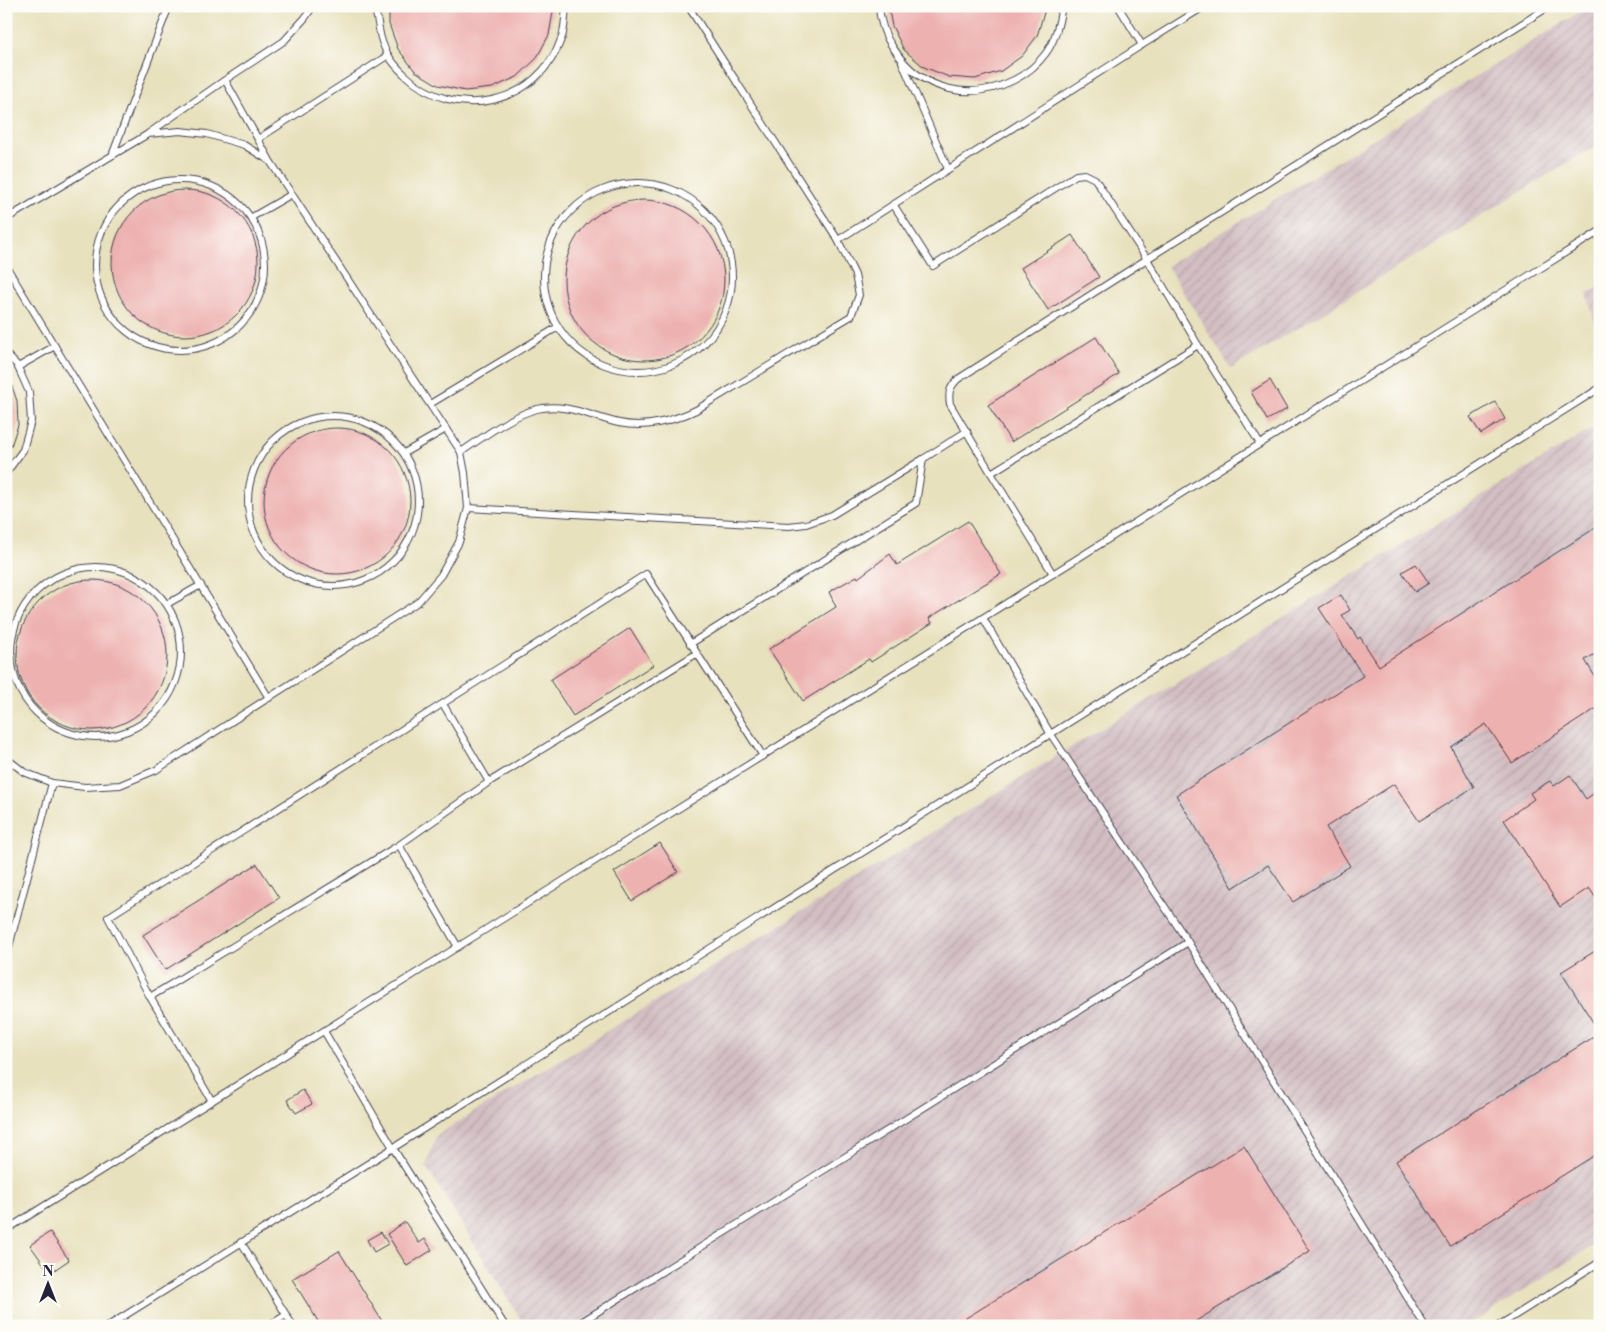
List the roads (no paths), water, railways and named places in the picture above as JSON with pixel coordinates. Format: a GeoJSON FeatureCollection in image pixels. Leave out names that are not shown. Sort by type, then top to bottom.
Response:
{"type":"FeatureCollection","features":[{"type":"Feature","properties":{"kind":"lane"},"geometry":{"type":"LineString","coordinates":[[114,154],[168,6]]}},
{"type":"Feature","properties":{"kind":"lane"},"geometry":{"type":"LineString","coordinates":[[6,218],[148,134],[284,41],[313,6]]}},
{"type":"Feature","properties":{"kind":"lane"},"geometry":{"type":"LineString","coordinates":[[376,6],[381,40],[387,56],[416,86],[443,99],[472,103],[502,98],[528,84],[549,63],[562,36],[566,6]]}},
{"type":"Feature","properties":{"kind":"lane"},"geometry":{"type":"LineString","coordinates":[[461,452],[518,415],[538,408],[563,407],[621,424],[643,425],[672,421],[696,410],[850,316],[859,295],[855,275],[838,240],[688,6]]}},
{"type":"Feature","properties":{"kind":"lane"},"geometry":{"type":"LineString","coordinates":[[879,6],[887,40],[901,61],[948,169]]}},
{"type":"Feature","properties":{"kind":"lane"},"geometry":{"type":"LineString","coordinates":[[901,61],[921,78],[945,88],[970,92],[999,88],[1025,74],[1046,54],[1059,27],[1062,6]]}},
{"type":"Feature","properties":{"kind":"lane"},"geometry":{"type":"LineString","coordinates":[[1118,6],[1142,45]]}},
{"type":"Feature","properties":{"kind":"lane"},"geometry":{"type":"LineString","coordinates":[[838,240],[1205,6]]}},
{"type":"Feature","properties":{"kind":"lane"},"geometry":{"type":"LineString","coordinates":[[1053,574],[950,404],[948,395],[951,387],[958,379],[1550,6]]}},
{"type":"Feature","properties":{"kind":"lane"},"geometry":{"type":"LineString","coordinates":[[258,139],[387,56]]}},
{"type":"Feature","properties":{"kind":"lane"},"geometry":{"type":"LineString","coordinates":[[6,758],[24,772],[52,784],[85,787],[120,785],[156,770],[418,602],[441,575],[459,542],[468,508],[461,452],[270,161],[225,80]]}},
{"type":"Feature","properties":{"kind":"lane"},"geometry":{"type":"LineString","coordinates":[[148,134],[180,131],[207,134],[244,145],[270,161]]}},
{"type":"Feature","properties":{"kind":"lane"},"geometry":{"type":"LineString","coordinates":[[893,204],[933,266],[1076,175],[1085,174],[1095,179],[1147,259],[1260,444]]}},
{"type":"Feature","properties":{"kind":"lane"},"geometry":{"type":"LineString","coordinates":[[183,179],[210,184],[234,197],[252,217],[264,244],[267,273],[259,302],[242,326],[217,343],[189,350],[159,348],[132,336],[111,316],[98,292],[94,265],[99,238],[111,214],[131,194],[156,183],[183,179]]}},
{"type":"Feature","properties":{"kind":"lane"},"geometry":{"type":"LineString","coordinates":[[636,182],[645,183],[665,186],[692,198],[714,219],[728,245],[733,274],[731,294],[729,304],[716,331],[696,352],[669,366],[640,372],[610,367],[584,354],[562,334],[558,327],[548,308],[543,279],[547,249],[560,223],[580,201],[606,187],[636,182]]}},
{"type":"Feature","properties":{"kind":"lane"},"geometry":{"type":"LineString","coordinates":[[252,217],[292,194]]}},
{"type":"Feature","properties":{"kind":"lane"},"geometry":{"type":"LineString","coordinates":[[6,1230],[1600,231]]}},
{"type":"Feature","properties":{"kind":"lane"},"geometry":{"type":"LineString","coordinates":[[6,266],[270,698]]}},
{"type":"Feature","properties":{"kind":"lane"},"geometry":{"type":"LineString","coordinates":[[430,404],[558,327]]}},
{"type":"Feature","properties":{"kind":"lane"},"geometry":{"type":"LineString","coordinates":[[991,473],[1198,345]]}},
{"type":"Feature","properties":{"kind":"lane"},"geometry":{"type":"LineString","coordinates":[[18,368],[55,346]]}},
{"type":"Feature","properties":{"kind":"lane"},"geometry":{"type":"LineString","coordinates":[[6,354],[18,368],[28,392],[31,421],[23,450],[6,473]]}},
{"type":"Feature","properties":{"kind":"lane"},"geometry":{"type":"LineString","coordinates":[[108,1326],[1600,388]]}},
{"type":"Feature","properties":{"kind":"lane"},"geometry":{"type":"LineString","coordinates":[[335,415],[362,420],[386,433],[404,453],[416,480],[419,509],[411,538],[394,562],[370,579],[341,586],[312,584],[285,572],[263,552],[250,528],[246,501],[251,474],[263,449],[283,430],[308,418],[335,415]]}},
{"type":"Feature","properties":{"kind":"lane"},"geometry":{"type":"LineString","coordinates":[[404,453],[446,429]]}},
{"type":"Feature","properties":{"kind":"lane"},"geometry":{"type":"LineString","coordinates":[[468,508],[789,526],[806,524],[832,515],[967,432]]}},
{"type":"Feature","properties":{"kind":"lane"},"geometry":{"type":"LineString","coordinates":[[690,644],[916,503],[923,459]]}},
{"type":"Feature","properties":{"kind":"lane"},"geometry":{"type":"LineString","coordinates":[[98,566],[124,571],[148,584],[167,604],[179,631],[181,661],[174,689],[157,713],[149,719],[132,730],[104,738],[74,736],[47,724],[26,703],[13,679],[9,652],[14,625],[26,601],[46,582],[70,570],[98,566]]}},
{"type":"Feature","properties":{"kind":"lane"},"geometry":{"type":"LineString","coordinates":[[212,1101],[150,997],[108,917],[646,574],[763,756]]}},
{"type":"Feature","properties":{"kind":"lane"},"geometry":{"type":"LineString","coordinates":[[167,604],[201,586]]}},
{"type":"Feature","properties":{"kind":"lane"},"geometry":{"type":"LineString","coordinates":[[984,618],[1050,733],[1188,942],[1425,1326]]}},
{"type":"Feature","properties":{"kind":"lane"},"geometry":{"type":"LineString","coordinates":[[150,997],[399,845],[489,782],[696,654]]}},
{"type":"Feature","properties":{"kind":"lane"},"geometry":{"type":"LineString","coordinates":[[443,704],[489,782]]}},
{"type":"Feature","properties":{"kind":"lane"},"geometry":{"type":"LineString","coordinates":[[6,958],[52,784]]}},
{"type":"Feature","properties":{"kind":"lane"},"geometry":{"type":"LineString","coordinates":[[399,845],[458,947]]}},
{"type":"Feature","properties":{"kind":"lane"},"geometry":{"type":"LineString","coordinates":[[574,1326],[1188,942]]}},
{"type":"Feature","properties":{"kind":"lane"},"geometry":{"type":"LineString","coordinates":[[324,1031],[393,1148],[505,1326]]}},
{"type":"Feature","properties":{"kind":"lane"},"geometry":{"type":"LineString","coordinates":[[241,1242],[293,1326]]}},
{"type":"Feature","properties":{"kind":"lane"},"geometry":{"type":"LineString","coordinates":[[1498,1326],[1600,1262]]}},
{"type":"Feature","properties":{"kind":"lane"},"geometry":{"type":"LineString","coordinates":[[268,1326],[286,1315]]}}]}
